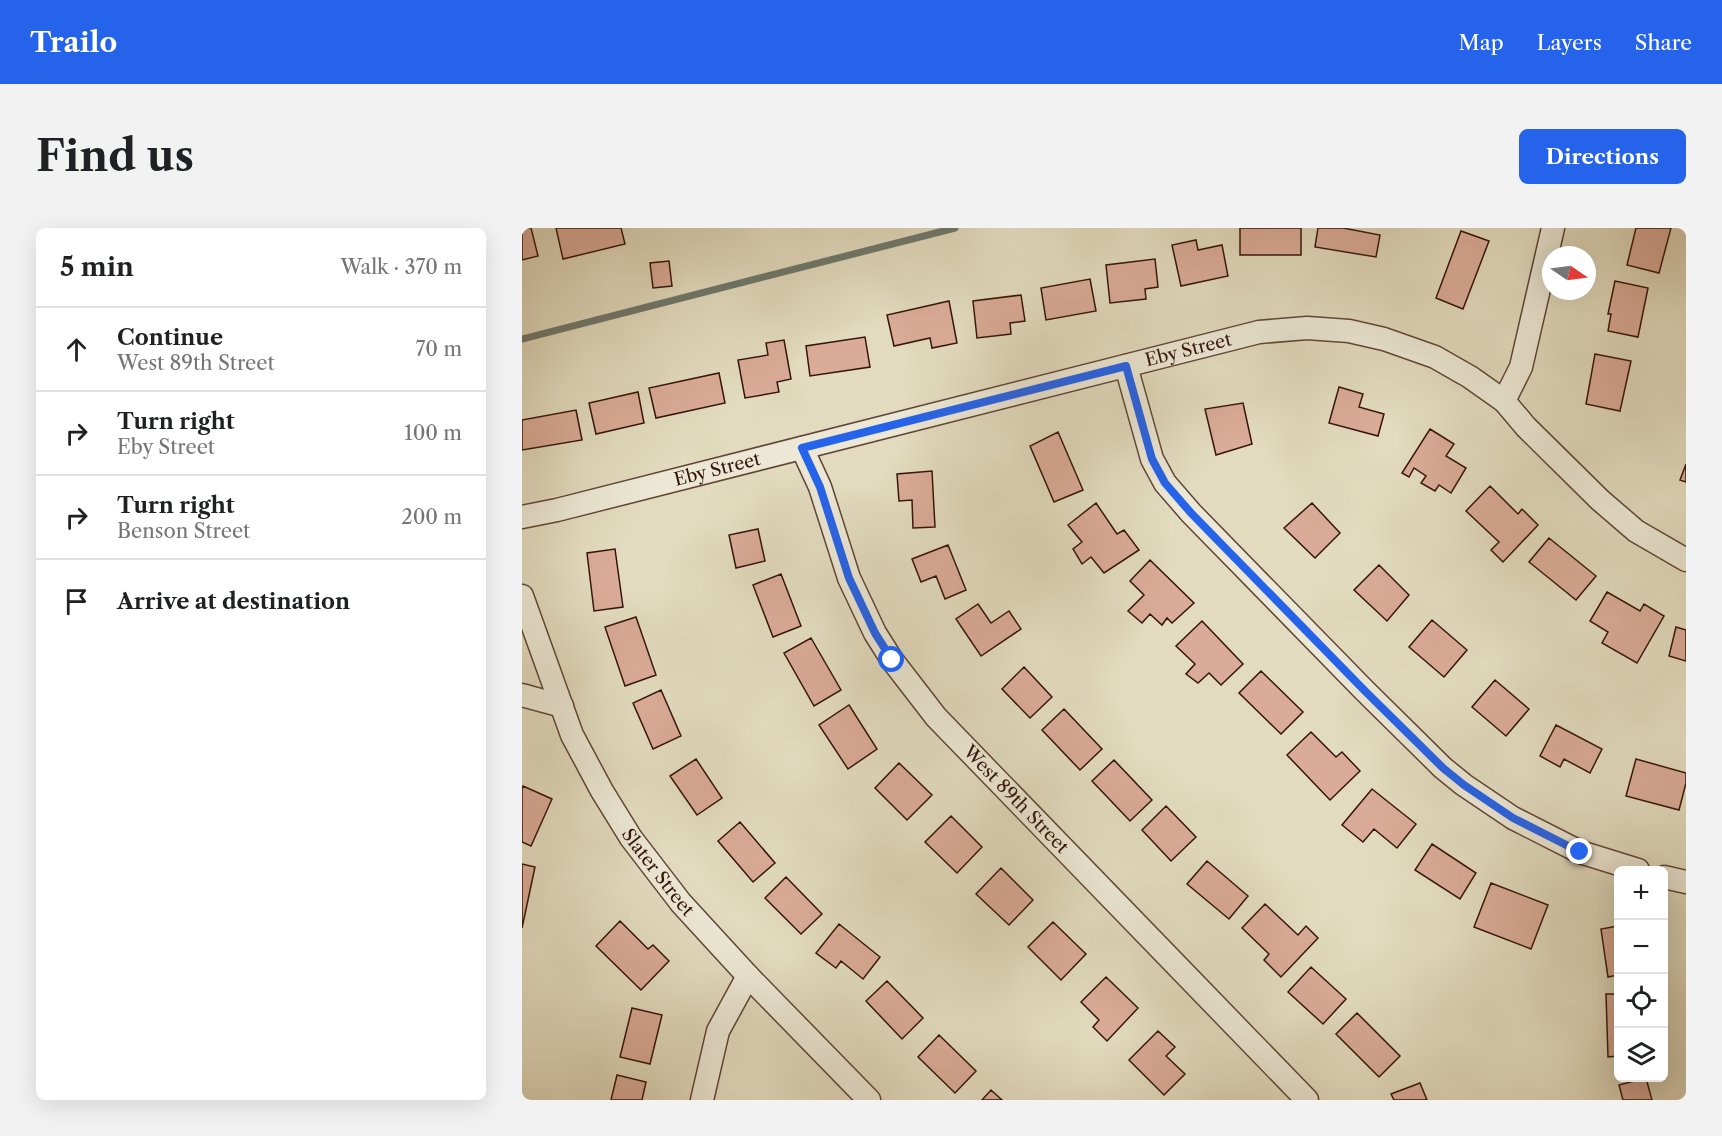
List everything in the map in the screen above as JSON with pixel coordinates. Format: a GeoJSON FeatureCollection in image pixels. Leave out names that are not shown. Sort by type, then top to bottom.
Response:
{"type":"FeatureCollection","features":[{"type":"Feature","properties":{"kind":"street"},"geometry":{"type":"LineString","coordinates":[[1504,401],[1521,367],[1553,228]]}},
{"type":"Feature","properties":{"kind":"street","name":"Eby Street"},"geometry":{"type":"LineString","coordinates":[[522,518],[1259,332],[1307,328],[1349,331],[1384,339],[1435,357],[1470,377],[1504,401],[1526,427],[1600,500],[1636,531],[1686,560]]}},
{"type":"Feature","properties":{"kind":"street"},"geometry":{"type":"LineString","coordinates":[[1126,366],[1152,459],[1165,483],[1191,513],[1396,722],[1443,768],[1513,818],[1580,852],[1625,866]]}},
{"type":"Feature","properties":{"kind":"street","name":"West 89th Street"},"geometry":{"type":"LineString","coordinates":[[802,448],[820,487],[849,578],[875,633],[892,660],[936,717],[1307,1100]]}},
{"type":"Feature","properties":{"kind":"street","name":"Slater Street"},"geometry":{"type":"LineString","coordinates":[[522,596],[572,735],[631,838],[681,903],[748,976],[869,1100]]}},
{"type":"Feature","properties":{"kind":"street"},"geometry":{"type":"LineString","coordinates":[[522,695],[562,706]]}},
{"type":"Feature","properties":{"kind":"street"},"geometry":{"type":"LineString","coordinates":[[1668,878],[1686,882]]}},
{"type":"Feature","properties":{"kind":"street"},"geometry":{"type":"LineString","coordinates":[[702,1100],[718,1031],[748,976]]}},
{"type":"Feature","properties":{"kind":"building"},"geometry":{"type":"Polygon","coordinates":[[[522,228],[531,228],[538,256],[522,260],[522,228]]]}},
{"type":"Feature","properties":{"kind":"building"},"geometry":{"type":"Polygon","coordinates":[[[556,228],[621,228],[625,244],[563,259],[556,228]]]}},
{"type":"Feature","properties":{"kind":"building"},"geometry":{"type":"Polygon","coordinates":[[[1240,228],[1301,228],[1301,255],[1240,255],[1240,228]]]}},
{"type":"Feature","properties":{"kind":"building"},"geometry":{"type":"Polygon","coordinates":[[[1318,228],[1343,228],[1380,235],[1376,257],[1315,247],[1318,228]]]}},
{"type":"Feature","properties":{"kind":"building"},"geometry":{"type":"Polygon","coordinates":[[[1636,228],[1671,228],[1659,273],[1627,265],[1636,228]]]}},
{"type":"Feature","properties":{"kind":"building"},"geometry":{"type":"Polygon","coordinates":[[[1461,231],[1489,241],[1463,309],[1436,298],[1461,231]]]}},
{"type":"Feature","properties":{"kind":"building"},"geometry":{"type":"Polygon","coordinates":[[[1196,240],[1198,250],[1222,245],[1228,276],[1181,286],[1172,245],[1196,240]]]}},
{"type":"Feature","properties":{"kind":"building"},"geometry":{"type":"Polygon","coordinates":[[[1155,259],[1158,287],[1145,289],[1146,299],[1110,303],[1106,265],[1155,259]]]}},
{"type":"Feature","properties":{"kind":"building"},"geometry":{"type":"Polygon","coordinates":[[[669,261],[672,286],[653,288],[650,263],[669,261]]]}},
{"type":"Feature","properties":{"kind":"building"},"geometry":{"type":"Polygon","coordinates":[[[1090,279],[1096,311],[1046,320],[1041,288],[1090,279]]]}},
{"type":"Feature","properties":{"kind":"building"},"geometry":{"type":"Polygon","coordinates":[[[1615,281],[1648,288],[1638,337],[1608,331],[1611,314],[1608,314],[1615,281]]]}},
{"type":"Feature","properties":{"kind":"building"},"geometry":{"type":"Polygon","coordinates":[[[1021,295],[1025,321],[1010,323],[1011,334],[977,338],[973,301],[1021,295]]]}},
{"type":"Feature","properties":{"kind":"building"},"geometry":{"type":"Polygon","coordinates":[[[949,301],[957,343],[932,348],[930,338],[894,346],[887,315],[949,301]]]}},
{"type":"Feature","properties":{"kind":"building"},"geometry":{"type":"Polygon","coordinates":[[[865,337],[870,367],[810,376],[806,346],[865,337]]]}},
{"type":"Feature","properties":{"kind":"building"},"geometry":{"type":"Polygon","coordinates":[[[784,340],[791,379],[777,382],[779,392],[745,398],[738,360],[768,355],[766,343],[784,340]]]}},
{"type":"Feature","properties":{"kind":"building"},"geometry":{"type":"Polygon","coordinates":[[[1595,354],[1631,361],[1620,411],[1586,404],[1595,354]]]}},
{"type":"Feature","properties":{"kind":"building"},"geometry":{"type":"Polygon","coordinates":[[[719,373],[725,403],[656,418],[649,388],[719,373]]]}},
{"type":"Feature","properties":{"kind":"building"},"geometry":{"type":"Polygon","coordinates":[[[1339,387],[1363,394],[1359,407],[1384,414],[1378,436],[1329,423],[1339,387]]]}},
{"type":"Feature","properties":{"kind":"building"},"geometry":{"type":"Polygon","coordinates":[[[638,392],[644,423],[596,434],[589,403],[638,392]]]}},
{"type":"Feature","properties":{"kind":"building"},"geometry":{"type":"Polygon","coordinates":[[[1243,403],[1252,444],[1216,455],[1205,409],[1243,403]]]}},
{"type":"Feature","properties":{"kind":"building"},"geometry":{"type":"Polygon","coordinates":[[[576,410],[582,440],[522,450],[522,420],[576,410]]]}},
{"type":"Feature","properties":{"kind":"building"},"geometry":{"type":"Polygon","coordinates":[[[1430,429],[1454,444],[1446,456],[1466,468],[1451,493],[1439,485],[1435,491],[1421,483],[1426,476],[1414,468],[1409,477],[1402,473],[1430,429]]]}},
{"type":"Feature","properties":{"kind":"building"},"geometry":{"type":"Polygon","coordinates":[[[1058,432],[1083,490],[1054,502],[1030,446],[1058,432]]]}},
{"type":"Feature","properties":{"kind":"building"},"geometry":{"type":"Polygon","coordinates":[[[1686,464],[1686,482],[1680,480],[1686,464]]]}},
{"type":"Feature","properties":{"kind":"building"},"geometry":{"type":"Polygon","coordinates":[[[932,471],[935,527],[913,528],[912,500],[899,501],[897,474],[932,471]]]}},
{"type":"Feature","properties":{"kind":"building"},"geometry":{"type":"Polygon","coordinates":[[[1490,486],[1518,514],[1522,509],[1538,525],[1503,562],[1491,550],[1499,542],[1466,511],[1490,486]]]}},
{"type":"Feature","properties":{"kind":"building"},"geometry":{"type":"Polygon","coordinates":[[[1096,503],[1117,534],[1124,530],[1139,550],[1104,573],[1091,557],[1082,564],[1073,549],[1082,542],[1068,525],[1096,503]]]}},
{"type":"Feature","properties":{"kind":"building"},"geometry":{"type":"Polygon","coordinates":[[[1312,503],[1340,533],[1315,558],[1284,528],[1312,503]]]}},
{"type":"Feature","properties":{"kind":"building"},"geometry":{"type":"Polygon","coordinates":[[[758,529],[765,561],[736,568],[729,535],[758,529]]]}},
{"type":"Feature","properties":{"kind":"building"},"geometry":{"type":"Polygon","coordinates":[[[1549,538],[1596,576],[1576,600],[1529,562],[1549,538]]]}},
{"type":"Feature","properties":{"kind":"building"},"geometry":{"type":"Polygon","coordinates":[[[948,545],[966,590],[945,599],[936,576],[921,582],[912,559],[948,545]]]}},
{"type":"Feature","properties":{"kind":"building"},"geometry":{"type":"Polygon","coordinates":[[[615,549],[623,607],[594,611],[587,553],[615,549]]]}},
{"type":"Feature","properties":{"kind":"building"},"geometry":{"type":"Polygon","coordinates":[[[1150,560],[1194,603],[1172,623],[1167,618],[1162,625],[1150,614],[1142,623],[1128,611],[1144,595],[1130,581],[1150,560]]]}},
{"type":"Feature","properties":{"kind":"building"},"geometry":{"type":"Polygon","coordinates":[[[1379,565],[1409,595],[1387,621],[1354,590],[1379,565]]]}},
{"type":"Feature","properties":{"kind":"building"},"geometry":{"type":"Polygon","coordinates":[[[781,574],[801,626],[773,637],[753,585],[781,574]]]}},
{"type":"Feature","properties":{"kind":"building"},"geometry":{"type":"Polygon","coordinates":[[[1607,592],[1640,611],[1644,604],[1664,616],[1637,663],[1602,643],[1608,632],[1590,621],[1607,592]]]}},
{"type":"Feature","properties":{"kind":"building"},"geometry":{"type":"Polygon","coordinates":[[[978,604],[991,623],[1009,611],[1021,629],[981,656],[956,619],[978,604]]]}},
{"type":"Feature","properties":{"kind":"building"},"geometry":{"type":"Polygon","coordinates":[[[636,617],[656,675],[625,686],[605,627],[636,617]]]}},
{"type":"Feature","properties":{"kind":"building"},"geometry":{"type":"Polygon","coordinates":[[[1432,620],[1467,650],[1444,677],[1409,647],[1432,620]]]}},
{"type":"Feature","properties":{"kind":"building"},"geometry":{"type":"Polygon","coordinates":[[[1202,621],[1243,664],[1221,685],[1209,673],[1198,683],[1186,674],[1195,664],[1176,646],[1202,621]]]}},
{"type":"Feature","properties":{"kind":"building"},"geometry":{"type":"Polygon","coordinates":[[[1676,627],[1686,630],[1686,661],[1669,656],[1676,627]]]}},
{"type":"Feature","properties":{"kind":"building"},"geometry":{"type":"Polygon","coordinates":[[[811,638],[841,690],[814,706],[784,653],[811,638]]]}},
{"type":"Feature","properties":{"kind":"building"},"geometry":{"type":"Polygon","coordinates":[[[1024,667],[1052,697],[1030,718],[1002,689],[1024,667]]]}},
{"type":"Feature","properties":{"kind":"building"},"geometry":{"type":"Polygon","coordinates":[[[1261,671],[1303,712],[1281,734],[1239,693],[1261,671]]]}},
{"type":"Feature","properties":{"kind":"building"},"geometry":{"type":"Polygon","coordinates":[[[1495,680],[1529,709],[1506,736],[1472,707],[1495,680]]]}},
{"type":"Feature","properties":{"kind":"building"},"geometry":{"type":"Polygon","coordinates":[[[661,690],[681,736],[653,749],[633,703],[661,690]]]}},
{"type":"Feature","properties":{"kind":"building"},"geometry":{"type":"Polygon","coordinates":[[[849,705],[877,749],[848,769],[819,725],[849,705]]]}},
{"type":"Feature","properties":{"kind":"building"},"geometry":{"type":"Polygon","coordinates":[[[1064,709],[1102,749],[1080,770],[1042,730],[1064,709]]]}},
{"type":"Feature","properties":{"kind":"building"},"geometry":{"type":"Polygon","coordinates":[[[1556,725],[1602,749],[1590,773],[1564,759],[1560,767],[1540,756],[1556,725]]]}},
{"type":"Feature","properties":{"kind":"building"},"geometry":{"type":"Polygon","coordinates":[[[1311,732],[1336,757],[1342,752],[1360,771],[1330,800],[1287,755],[1311,732]]]}},
{"type":"Feature","properties":{"kind":"building"},"geometry":{"type":"Polygon","coordinates":[[[696,759],[722,798],[697,815],[670,776],[696,759]]]}},
{"type":"Feature","properties":{"kind":"building"},"geometry":{"type":"Polygon","coordinates":[[[1636,759],[1686,773],[1686,783],[1679,810],[1626,796],[1636,759]]]}},
{"type":"Feature","properties":{"kind":"building"},"geometry":{"type":"Polygon","coordinates":[[[1114,760],[1152,800],[1130,821],[1092,781],[1114,760]]]}},
{"type":"Feature","properties":{"kind":"building"},"geometry":{"type":"Polygon","coordinates":[[[899,763],[932,795],[907,820],[875,788],[899,763]]]}},
{"type":"Feature","properties":{"kind":"building"},"geometry":{"type":"Polygon","coordinates":[[[523,786],[552,799],[531,846],[522,842],[523,786]]]}},
{"type":"Feature","properties":{"kind":"building"},"geometry":{"type":"Polygon","coordinates":[[[1372,789],[1416,824],[1397,848],[1374,829],[1363,842],[1342,825],[1372,789]]]}},
{"type":"Feature","properties":{"kind":"building"},"geometry":{"type":"Polygon","coordinates":[[[1166,806],[1196,837],[1171,861],[1142,830],[1166,806]]]}},
{"type":"Feature","properties":{"kind":"building"},"geometry":{"type":"Polygon","coordinates":[[[951,816],[982,847],[957,873],[925,842],[951,816]]]}},
{"type":"Feature","properties":{"kind":"building"},"geometry":{"type":"Polygon","coordinates":[[[740,822],[775,863],[753,882],[718,841],[740,822]]]}},
{"type":"Feature","properties":{"kind":"building"},"geometry":{"type":"Polygon","coordinates":[[[1432,844],[1476,873],[1460,899],[1415,870],[1432,844]]]}},
{"type":"Feature","properties":{"kind":"building"},"geometry":{"type":"Polygon","coordinates":[[[1207,861],[1248,896],[1229,919],[1187,884],[1207,861]]]}},
{"type":"Feature","properties":{"kind":"building"},"geometry":{"type":"Polygon","coordinates":[[[522,864],[535,867],[522,928],[522,864]]]}},
{"type":"Feature","properties":{"kind":"building"},"geometry":{"type":"Polygon","coordinates":[[[1001,868],[1033,900],[1009,925],[976,894],[1001,868]]]}},
{"type":"Feature","properties":{"kind":"building"},"geometry":{"type":"Polygon","coordinates":[[[786,877],[822,914],[801,934],[765,898],[786,877]]]}},
{"type":"Feature","properties":{"kind":"building"},"geometry":{"type":"Polygon","coordinates":[[[1491,883],[1548,905],[1531,949],[1474,927],[1491,883]]]}},
{"type":"Feature","properties":{"kind":"building"},"geometry":{"type":"Polygon","coordinates":[[[1265,904],[1298,935],[1306,926],[1318,938],[1281,977],[1264,960],[1269,954],[1242,928],[1265,904]]]}},
{"type":"Feature","properties":{"kind":"building"},"geometry":{"type":"Polygon","coordinates":[[[620,921],[648,949],[653,945],[669,961],[641,990],[596,946],[620,921]]]}},
{"type":"Feature","properties":{"kind":"building"},"geometry":{"type":"Polygon","coordinates":[[[1053,922],[1086,954],[1061,980],[1028,947],[1053,922]]]}},
{"type":"Feature","properties":{"kind":"building"},"geometry":{"type":"Polygon","coordinates":[[[839,924],[880,957],[863,979],[841,961],[836,968],[816,953],[839,924]]]}},
{"type":"Feature","properties":{"kind":"building"},"geometry":{"type":"Polygon","coordinates":[[[1614,927],[1614,976],[1608,977],[1601,929],[1614,927]]]}},
{"type":"Feature","properties":{"kind":"building"},"geometry":{"type":"Polygon","coordinates":[[[1311,967],[1346,999],[1323,1024],[1288,992],[1311,967]]]}},
{"type":"Feature","properties":{"kind":"building"},"geometry":{"type":"Polygon","coordinates":[[[1106,977],[1138,1008],[1107,1041],[1093,1027],[1099,1020],[1081,1002],[1106,977]]]}},
{"type":"Feature","properties":{"kind":"building"},"geometry":{"type":"Polygon","coordinates":[[[887,981],[923,1018],[902,1039],[866,1001],[887,981]]]}},
{"type":"Feature","properties":{"kind":"building"},"geometry":{"type":"Polygon","coordinates":[[[1606,994],[1614,994],[1614,1056],[1608,1057],[1606,994]]]}},
{"type":"Feature","properties":{"kind":"building"},"geometry":{"type":"Polygon","coordinates":[[[632,1008],[662,1015],[650,1064],[620,1057],[632,1008]]]}},
{"type":"Feature","properties":{"kind":"building"},"geometry":{"type":"Polygon","coordinates":[[[1357,1013],[1400,1056],[1379,1077],[1336,1034],[1357,1013]]]}},
{"type":"Feature","properties":{"kind":"building"},"geometry":{"type":"Polygon","coordinates":[[[1158,1031],[1175,1047],[1166,1056],[1185,1074],[1164,1095],[1129,1060],[1158,1031]]]}},
{"type":"Feature","properties":{"kind":"building"},"geometry":{"type":"Polygon","coordinates":[[[939,1035],[976,1071],[955,1093],[918,1057],[939,1035]]]}},
{"type":"Feature","properties":{"kind":"building"},"geometry":{"type":"Polygon","coordinates":[[[617,1075],[646,1082],[642,1100],[611,1100],[617,1075]]]}},
{"type":"Feature","properties":{"kind":"building"},"geometry":{"type":"Polygon","coordinates":[[[1647,1082],[1652,1100],[1623,1100],[1619,1085],[1647,1082]]]}},
{"type":"Feature","properties":{"kind":"building"},"geometry":{"type":"Polygon","coordinates":[[[1420,1083],[1427,1100],[1394,1100],[1391,1094],[1420,1083]]]}},
{"type":"Feature","properties":{"kind":"building"},"geometry":{"type":"Polygon","coordinates":[[[991,1090],[1002,1100],[982,1100],[991,1090]]]}},
{"type":"Feature","properties":{"kind":"waterway"},"geometry":{"type":"LineString","coordinates":[[522,339],[955,228]]}},
{"type":"Feature","properties":{"kind":"route"},"geometry":{"type":"LineString","coordinates":[[892,660],[875,633],[849,578],[820,487],[802,448],[1126,366],[1152,459],[1165,483],[1191,513],[1443,768],[1513,818],[1580,852]]}}]}
